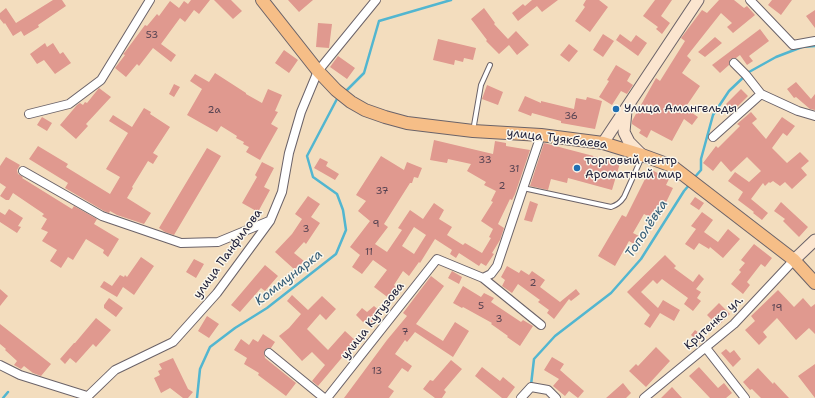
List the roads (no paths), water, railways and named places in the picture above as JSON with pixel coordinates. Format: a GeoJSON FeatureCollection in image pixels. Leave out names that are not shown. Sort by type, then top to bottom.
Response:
{"type":"FeatureCollection","features":[{"type":"Feature","properties":{"kind":"main road","name":"улица Туякбаева"},"geometry":{"type":"LineString","coordinates":[[262,0],[318,71],[336,90],[351,102],[365,110],[407,123],[473,131],[541,136],[603,143],[672,166],[726,206],[794,260],[815,283]]}},
{"type":"Feature","properties":{"kind":"street"},"geometry":{"type":"LineString","coordinates":[[29,114],[69,104],[102,80],[150,0]]}},
{"type":"Feature","properties":{"kind":"street","name":"улица Панфилова"},"geometry":{"type":"LineString","coordinates":[[86,397],[115,370],[173,342],[217,293],[270,221],[282,192],[289,152],[301,112],[318,71],[376,0]]}},
{"type":"Feature","properties":{"kind":"street"},"geometry":{"type":"LineString","coordinates":[[603,143],[698,0]]}},
{"type":"Feature","properties":{"kind":"street"},"geometry":{"type":"LineString","coordinates":[[750,0],[792,46],[815,41]]}},
{"type":"Feature","properties":{"kind":"street"},"geometry":{"type":"LineString","coordinates":[[734,63],[761,94],[798,111],[815,116]]}},
{"type":"Feature","properties":{"kind":"street"},"geometry":{"type":"LineString","coordinates":[[713,137],[761,94]]}},
{"type":"Feature","properties":{"kind":"street"},"geometry":{"type":"LineString","coordinates":[[626,109],[624,132],[629,142],[642,155]]}},
{"type":"Feature","properties":{"kind":"street"},"geometry":{"type":"LineString","coordinates":[[541,136],[497,266],[491,274],[483,278],[541,325]]}},
{"type":"Feature","properties":{"kind":"street"},"geometry":{"type":"LineString","coordinates":[[23,171],[102,216],[181,243],[218,242],[270,221]]}},
{"type":"Feature","properties":{"kind":"street"},"geometry":{"type":"LineString","coordinates":[[794,260],[815,240]]}},
{"type":"Feature","properties":{"kind":"street","name":"улица Кутузова"},"geometry":{"type":"LineString","coordinates":[[326,398],[437,259],[483,278]]}},
{"type":"Feature","properties":{"kind":"street","name":"Крутенко ул."},"geometry":{"type":"LineString","coordinates":[[644,398],[734,324],[794,260]]}},
{"type":"Feature","properties":{"kind":"street"},"geometry":{"type":"LineString","coordinates":[[706,348],[745,398]]}},
{"type":"Feature","properties":{"kind":"street"},"geometry":{"type":"LineString","coordinates":[[269,353],[326,398]]}},
{"type":"Feature","properties":{"kind":"street"},"geometry":{"type":"LineString","coordinates":[[0,364],[20,375],[86,397]]}},
{"type":"Feature","properties":{"kind":"street"},"geometry":{"type":"LineString","coordinates":[[522,398],[531,388],[548,390],[556,398]]}},
{"type":"Feature","properties":{"kind":"lane"},"geometry":{"type":"LineString","coordinates":[[473,131],[481,85],[490,65]]}},
{"type":"Feature","properties":{"kind":"lane"},"geometry":{"type":"LineString","coordinates":[[523,188],[610,207],[616,206],[624,197],[642,155]]}},
{"type":"Feature","properties":{"kind":"waterway","name":"Коммунарка"},"geometry":{"type":"LineString","coordinates":[[344,93],[364,73],[379,21],[451,0]]}},
{"type":"Feature","properties":{"kind":"waterway","name":"Тополёвка"},"geometry":{"type":"LineString","coordinates":[[694,178],[701,170],[701,159],[713,115],[729,91],[749,72],[776,57],[802,47],[815,46]]}},
{"type":"Feature","properties":{"kind":"waterway","name":"Коммунарка"},"geometry":{"type":"LineString","coordinates":[[197,398],[200,369],[210,347],[235,328],[267,308],[336,254],[346,230],[343,210],[337,194],[313,177],[307,156],[338,97]]}},
{"type":"Feature","properties":{"kind":"waterway","name":"Тополёвка"},"geometry":{"type":"LineString","coordinates":[[531,385],[534,359],[555,336],[611,293],[641,259],[690,184]]}},
{"type":"Feature","properties":{"kind":"waterway"},"geometry":{"type":"LineString","coordinates":[[3,398],[8,392]]}},
{"type":"Feature","properties":{"kind":"place","name":"Улица Амангельды"},"geometry":{"type":"Point","coordinates":[616,109]}},
{"type":"Feature","properties":{"kind":"place","name":"торговый чентр Ароматный мир"},"geometry":{"type":"Point","coordinates":[577,168]}}]}
